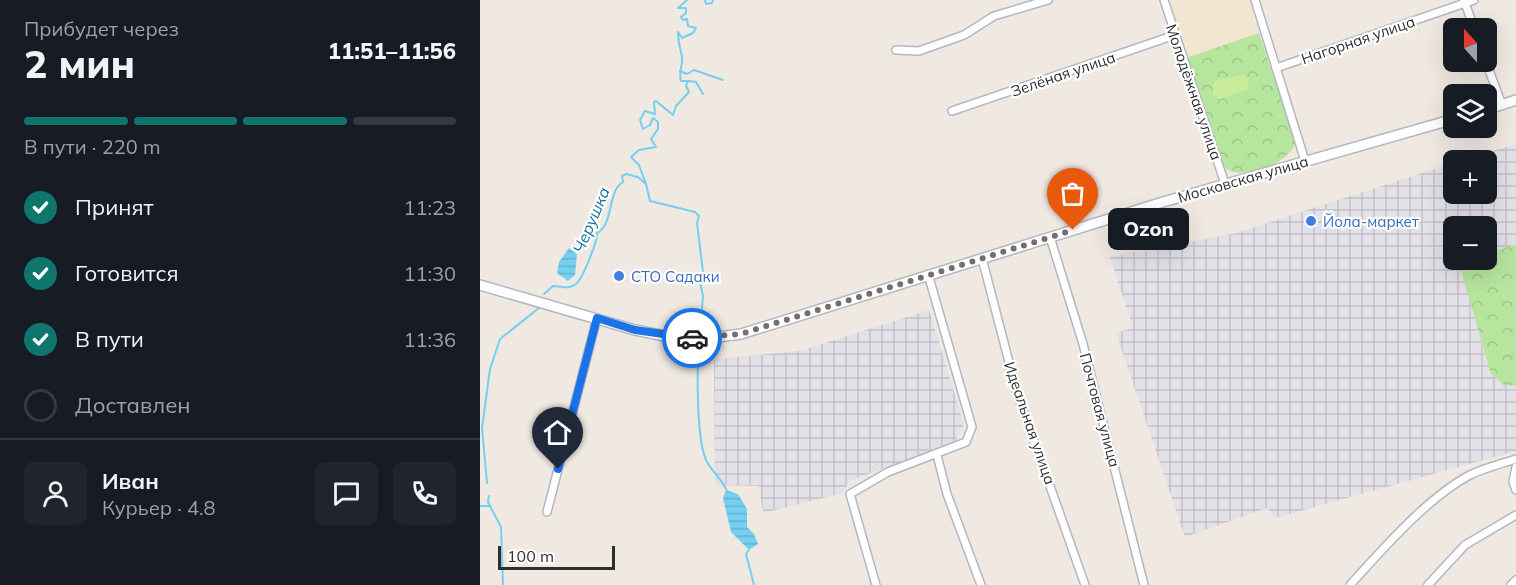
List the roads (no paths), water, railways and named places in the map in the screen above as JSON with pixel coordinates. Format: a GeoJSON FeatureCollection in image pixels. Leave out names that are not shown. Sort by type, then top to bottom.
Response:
{"type":"FeatureCollection","features":[{"type":"Feature","properties":{"kind":"main road"},"geometry":{"type":"LineString","coordinates":[[1497,107],[1516,100]]}},
{"type":"Feature","properties":{"kind":"main road","name":"Московская улица"},"geometry":{"type":"LineString","coordinates":[[480,285],[635,330],[675,338],[711,338],[741,334],[928,274],[1225,184],[1443,122]]}},
{"type":"Feature","properties":{"kind":"street"},"geometry":{"type":"LineString","coordinates":[[896,50],[919,51],[964,35],[994,16],[1048,0]]}},
{"type":"Feature","properties":{"kind":"street","name":"Молодёжная улица"},"geometry":{"type":"LineString","coordinates":[[1164,0],[1225,184]]}},
{"type":"Feature","properties":{"kind":"street"},"geometry":{"type":"LineString","coordinates":[[1255,0],[1305,161]]}},
{"type":"Feature","properties":{"kind":"street","name":"Нагорная улица"},"geometry":{"type":"LineString","coordinates":[[1276,68],[1474,0]]}},
{"type":"Feature","properties":{"kind":"street"},"geometry":{"type":"LineString","coordinates":[[1465,2],[1471,18]]}},
{"type":"Feature","properties":{"kind":"street","name":"Зелёная улица"},"geometry":{"type":"LineString","coordinates":[[952,111],[1175,35]]}},
{"type":"Feature","properties":{"kind":"street"},"geometry":{"type":"LineString","coordinates":[[1490,72],[1502,105]]}},
{"type":"Feature","properties":{"kind":"street","name":"Почтовая улица"},"geometry":{"type":"LineString","coordinates":[[1050,237],[1083,344],[1144,585]]}},
{"type":"Feature","properties":{"kind":"street","name":"Идеальная улица"},"geometry":{"type":"LineString","coordinates":[[982,258],[1017,393],[1085,585]]}},
{"type":"Feature","properties":{"kind":"street"},"geometry":{"type":"LineString","coordinates":[[876,585],[850,494],[856,488],[888,472],[966,442],[972,427],[928,274]]}},
{"type":"Feature","properties":{"kind":"street"},"geometry":{"type":"LineString","coordinates":[[548,512],[597,318]]}},
{"type":"Feature","properties":{"kind":"street"},"geometry":{"type":"LineString","coordinates":[[937,455],[947,494],[981,585]]}},
{"type":"Feature","properties":{"kind":"street"},"geometry":{"type":"LineString","coordinates":[[1350,585],[1392,539],[1440,496],[1468,476],[1516,459]]}},
{"type":"Feature","properties":{"kind":"street"},"geometry":{"type":"LineString","coordinates":[[1516,467],[1514,482],[1516,490]]}},
{"type":"Feature","properties":{"kind":"street"},"geometry":{"type":"LineString","coordinates":[[1428,585],[1466,545],[1516,515]]}},
{"type":"Feature","properties":{"kind":"street"},"geometry":{"type":"LineString","coordinates":[[1511,585],[1516,580]]}},
{"type":"Feature","properties":{"kind":"water"},"geometry":{"type":"Polygon","coordinates":[[[569,248],[577,254],[575,275],[568,281],[557,273],[559,262],[569,248]]]}},
{"type":"Feature","properties":{"kind":"water"},"geometry":{"type":"Polygon","coordinates":[[[726,490],[738,494],[747,509],[747,527],[754,534],[758,544],[749,550],[731,532],[723,498],[726,490]]]}},
{"type":"Feature","properties":{"kind":"waterway","name":"Черушка"},"geometry":{"type":"LineString","coordinates":[[544,294],[553,286],[570,287],[579,280],[590,259],[597,233],[606,223],[618,186],[623,182],[622,176],[626,174],[638,177],[646,184],[639,165],[631,157],[639,150],[656,147],[651,139],[658,129],[658,122],[653,118],[650,125],[643,129],[640,120],[645,111],[655,114],[654,102],[656,101],[673,115],[676,106],[689,92],[686,86],[688,81],[681,81],[680,78],[682,57],[678,32],[682,38],[693,33],[696,28],[688,26],[687,19],[683,20],[681,17],[686,13],[686,8],[678,8],[687,0]]}},
{"type":"Feature","properties":{"kind":"waterway","name":"Черушка"},"geometry":{"type":"LineString","coordinates":[[705,0],[706,4],[712,3],[713,0]]}},
{"type":"Feature","properties":{"kind":"waterway"},"geometry":{"type":"LineString","coordinates":[[680,71],[687,74],[694,70],[723,80]]}},
{"type":"Feature","properties":{"kind":"waterway"},"geometry":{"type":"LineString","coordinates":[[688,81],[696,82],[703,94]]}},
{"type":"Feature","properties":{"kind":"waterway"},"geometry":{"type":"LineString","coordinates":[[646,184],[650,201],[695,212],[699,216],[697,223],[703,272],[699,277],[703,296],[700,331]]}},
{"type":"Feature","properties":{"kind":"waterway","name":"Черушка"},"geometry":{"type":"LineString","coordinates":[[487,483],[482,428],[490,369],[500,339],[539,308]]}},
{"type":"Feature","properties":{"kind":"waterway"},"geometry":{"type":"LineString","coordinates":[[699,345],[699,423],[703,452],[707,462],[726,489]]}},
{"type":"Feature","properties":{"kind":"waterway","name":"Черушка"},"geometry":{"type":"LineString","coordinates":[[489,496],[488,502],[501,527],[503,585]]}},
{"type":"Feature","properties":{"kind":"waterway"},"geometry":{"type":"LineString","coordinates":[[480,506],[489,506]]}},
{"type":"Feature","properties":{"kind":"waterway"},"geometry":{"type":"LineString","coordinates":[[749,550],[746,554],[754,585]]}},
{"type":"Feature","properties":{"kind":"place","name":"Йола-маркет"},"geometry":{"type":"Point","coordinates":[1311,221]}},
{"type":"Feature","properties":{"kind":"place","name":"Ozon"},"geometry":{"type":"Point","coordinates":[1073,230]}},
{"type":"Feature","properties":{"kind":"place","name":"СТО Садаки"},"geometry":{"type":"Point","coordinates":[619,276]}}]}
